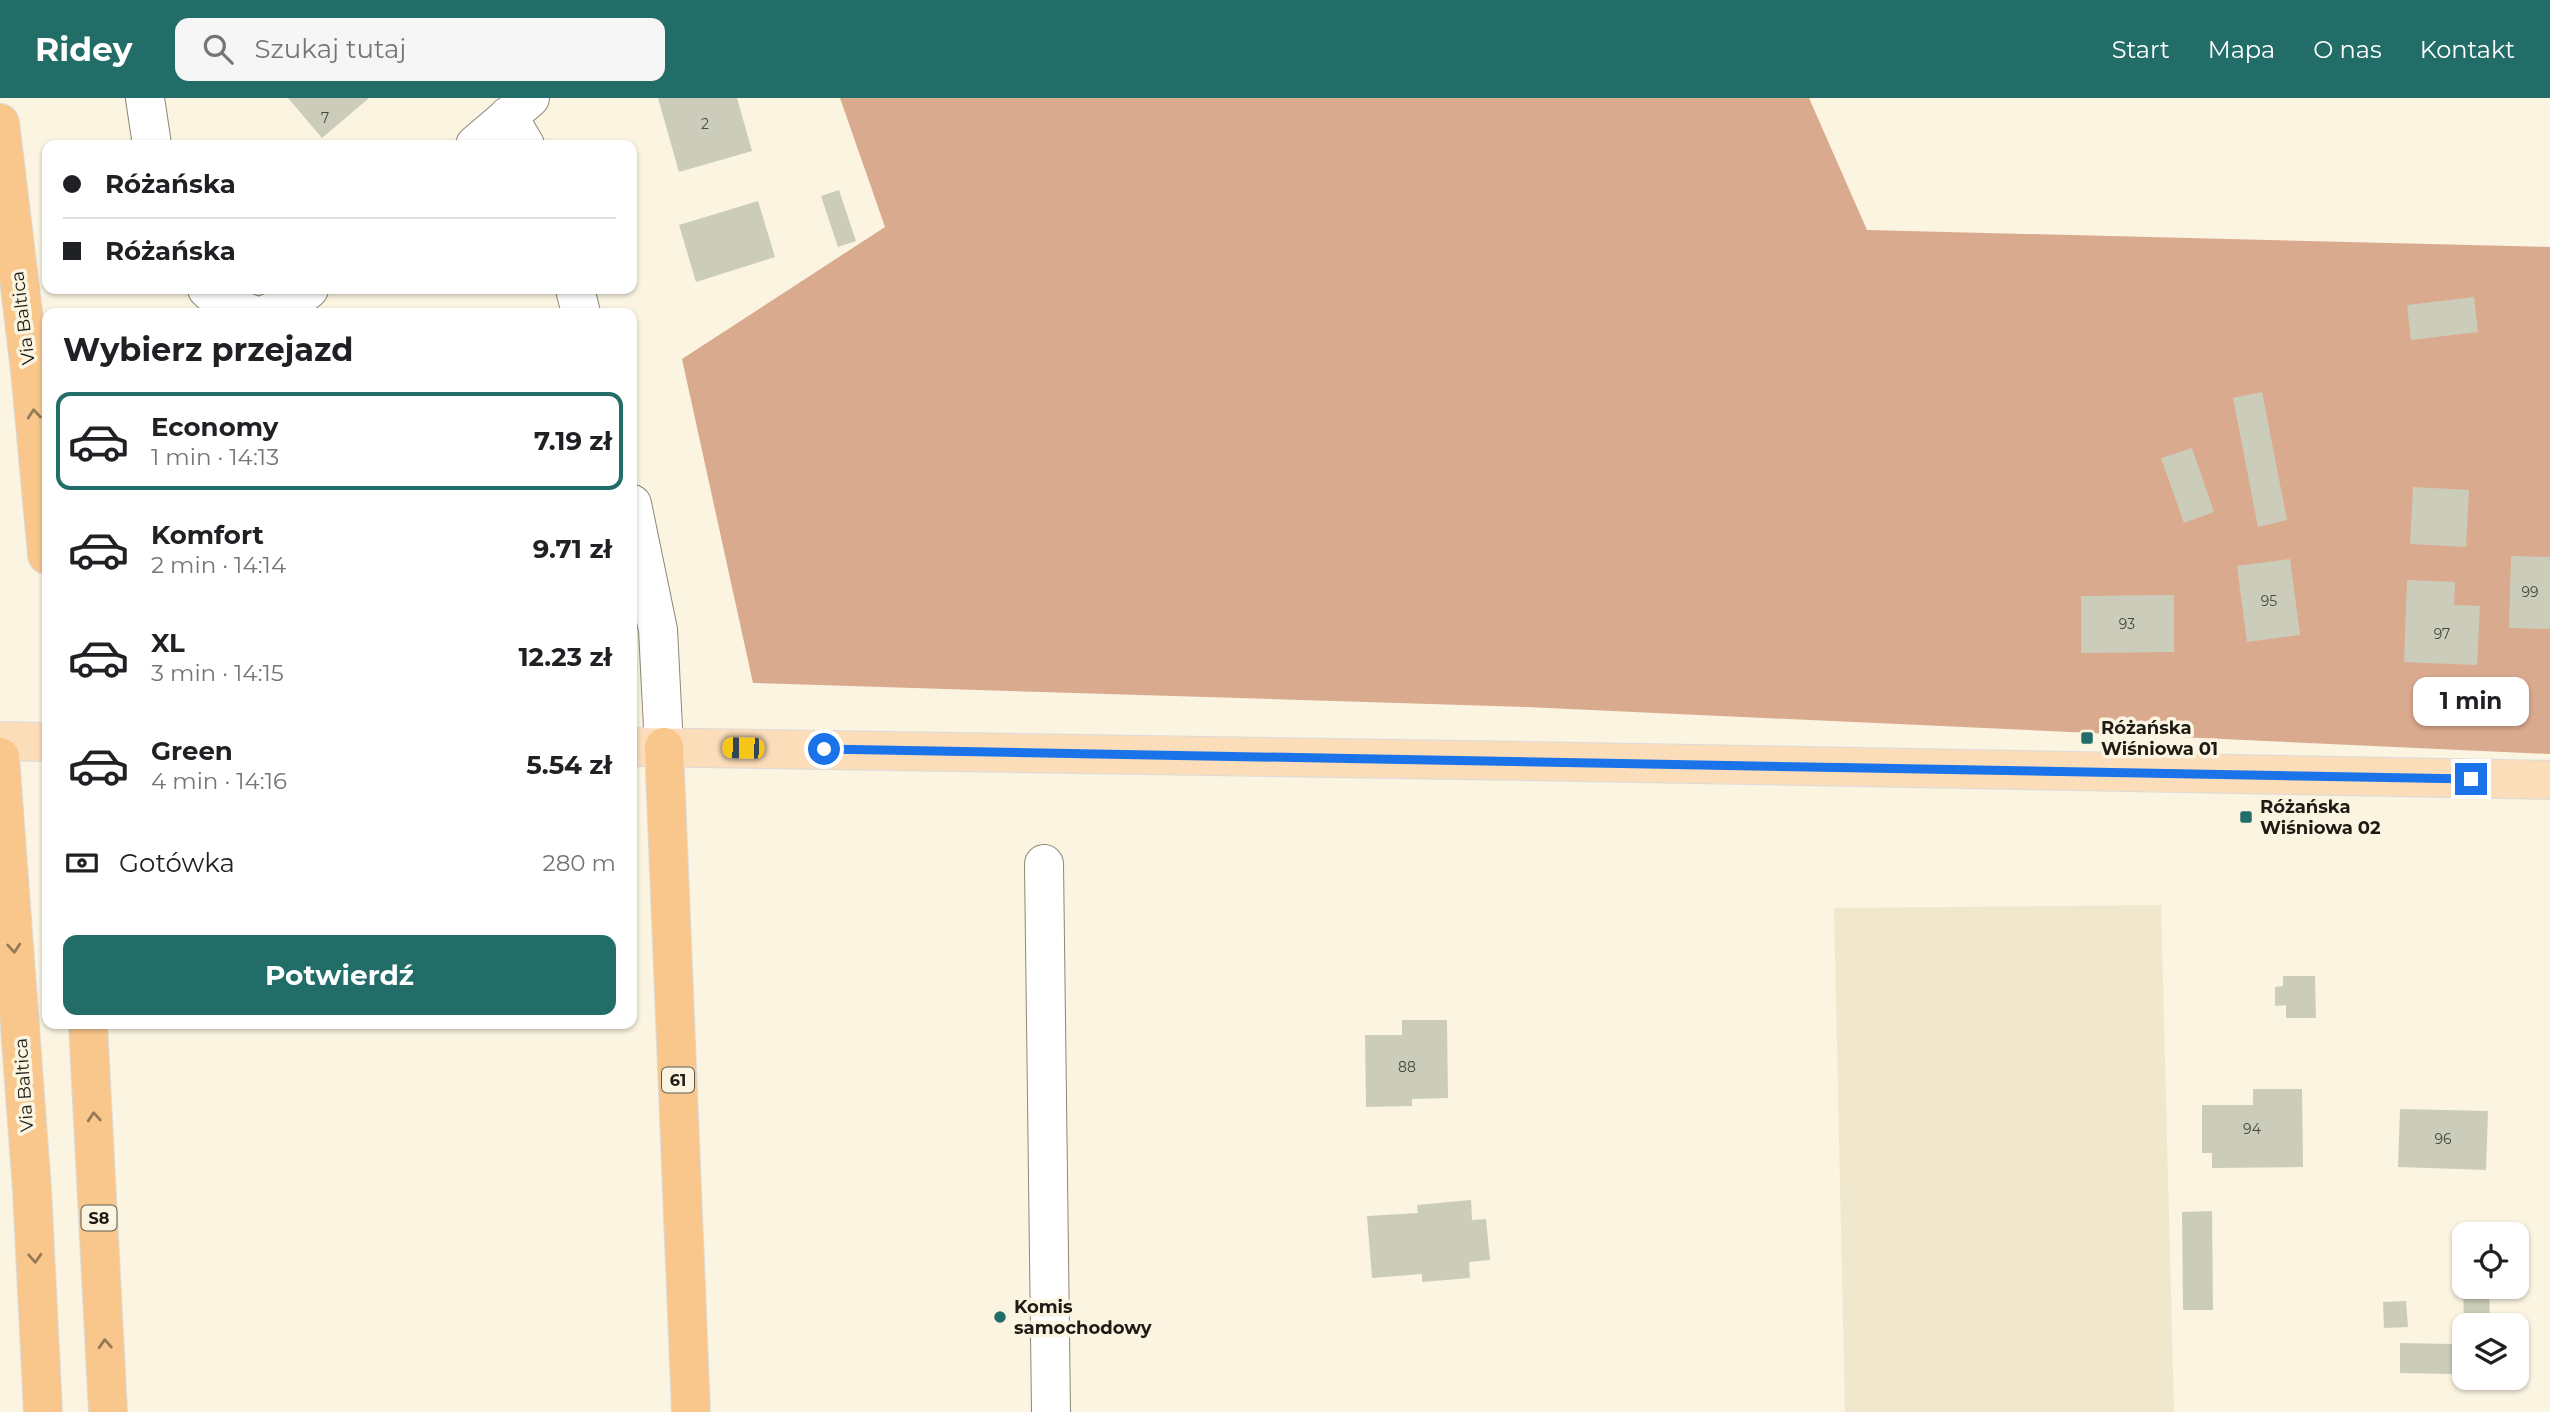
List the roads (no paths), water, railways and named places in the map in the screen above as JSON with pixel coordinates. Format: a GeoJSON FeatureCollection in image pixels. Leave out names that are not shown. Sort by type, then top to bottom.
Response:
{"type":"FeatureCollection","features":[{"type":"Feature","properties":{"kind":"highway","name":"Via Baltica"},"geometry":{"type":"LineString","coordinates":[[0,122],[30,370],[42,501]]}},
{"type":"Feature","properties":{"kind":"highway","name":"61"},"geometry":{"type":"LineString","coordinates":[[648,747],[691,1412]]}},
{"type":"Feature","properties":{"kind":"highway","name":"Via Baltica"},"geometry":{"type":"LineString","coordinates":[[0,757],[32,1190],[43,1412]]}},
{"type":"Feature","properties":{"kind":"highway","name":"S8"},"geometry":{"type":"LineString","coordinates":[[88,1029],[108,1412]]}},
{"type":"Feature","properties":{"kind":"main road"},"geometry":{"type":"LineString","coordinates":[[0,741],[42,742]]}},
{"type":"Feature","properties":{"kind":"main road"},"geometry":{"type":"LineString","coordinates":[[648,747],[1045,751],[1396,760],[2550,780]]}},
{"type":"Feature","properties":{"kind":"street"},"geometry":{"type":"LineString","coordinates":[[145,98],[151,140]]}},
{"type":"Feature","properties":{"kind":"street"},"geometry":{"type":"LineString","coordinates":[[484,140],[521,120]]}},
{"type":"Feature","properties":{"kind":"street"},"geometry":{"type":"LineString","coordinates":[[212,294],[225,306],[232,308]]}},
{"type":"Feature","properties":{"kind":"street"},"geometry":{"type":"LineString","coordinates":[[637,528],[658,630],[648,747]]}},
{"type":"Feature","properties":{"kind":"street"},"geometry":{"type":"LineString","coordinates":[[1044,864],[1051,1412]]}},
{"type":"Feature","properties":{"kind":"place","name":"Różańska Wiśniowa 01"},"geometry":{"type":"Point","coordinates":[2087,738]}},
{"type":"Feature","properties":{"kind":"place","name":"Różańska Wiśniowa 02"},"geometry":{"type":"Point","coordinates":[2246,817]}},
{"type":"Feature","properties":{"kind":"place","name":"Komis samochodowy"},"geometry":{"type":"Point","coordinates":[1000,1317]}}]}
